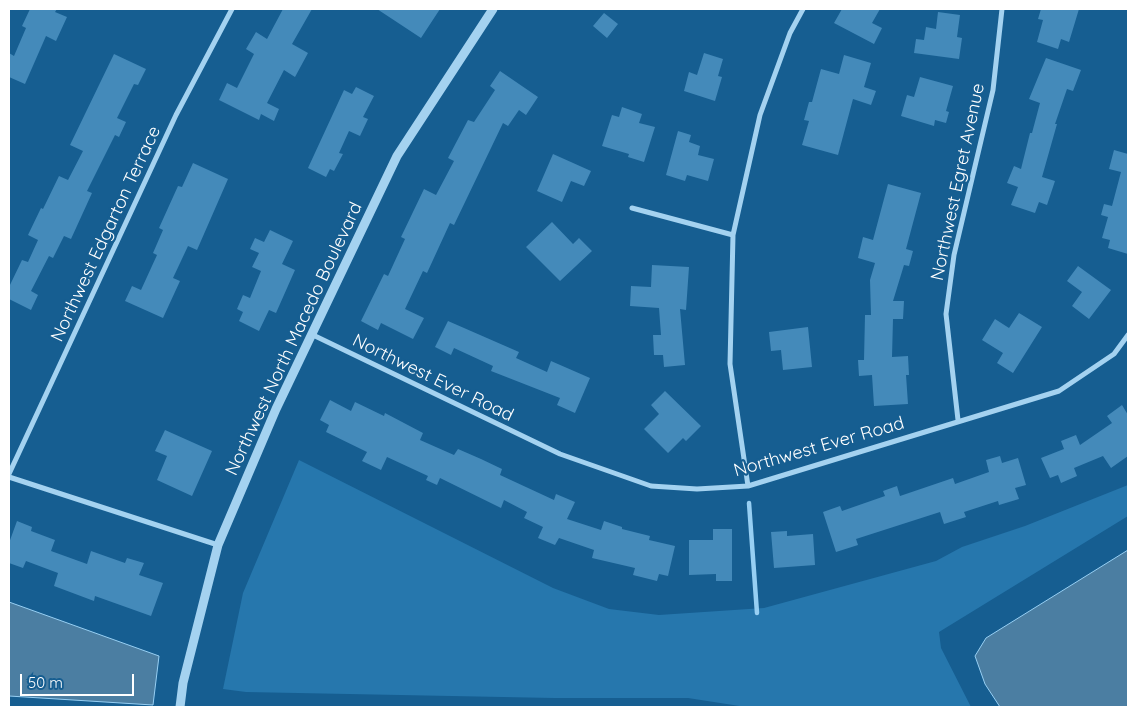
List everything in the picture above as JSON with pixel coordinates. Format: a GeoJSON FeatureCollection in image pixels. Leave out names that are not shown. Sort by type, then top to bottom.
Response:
{"type":"FeatureCollection","features":[{"type":"Feature","properties":{"kind":"street","name":"Northwest Edgarton Terrace"},"geometry":{"type":"LineString","coordinates":[[9,475],[176,115],[232,9]]}},
{"type":"Feature","properties":{"kind":"street","name":"Northwest North Macedo Boulevard"},"geometry":{"type":"LineString","coordinates":[[180,707],[183,684],[218,545],[276,409],[397,156],[493,9]]}},
{"type":"Feature","properties":{"kind":"street"},"geometry":{"type":"LineString","coordinates":[[748,486],[730,364],[733,235],[760,116],[790,33],[803,9]]}},
{"type":"Feature","properties":{"kind":"street","name":"Northwest Egret Avenue"},"geometry":{"type":"LineString","coordinates":[[958,420],[946,314],[954,255],[993,90],[1002,9]]}},
{"type":"Feature","properties":{"kind":"street"},"geometry":{"type":"LineString","coordinates":[[632,208],[733,235]]}},
{"type":"Feature","properties":{"kind":"street","name":"Northwest Ever Road"},"geometry":{"type":"LineString","coordinates":[[313,335],[560,454],[652,486],[697,489],[748,486],[958,420],[1059,391],[1114,354],[1128,335]]}},
{"type":"Feature","properties":{"kind":"street"},"geometry":{"type":"LineString","coordinates":[[9,475],[218,545]]}},
{"type":"Feature","properties":{"kind":"shaded area"},"geometry":{"type":"Polygon","coordinates":[[[299,460],[553,588],[609,609],[659,615],[764,608],[936,561],[962,547],[1025,526],[1128,485],[1128,516],[939,632],[941,648],[971,707],[746,707],[688,698],[554,698],[246,692],[223,689],[243,593],[299,460]]]}},
{"type":"Feature","properties":{"kind":"shaded area"},"geometry":{"type":"Polygon","coordinates":[[[1128,550],[1128,707],[1000,707],[985,684],[975,656],[986,638],[1128,550]]]}},
{"type":"Feature","properties":{"kind":"shaded area"},"geometry":{"type":"Polygon","coordinates":[[[9,602],[159,656],[153,705],[9,696],[9,602]]]}},
{"type":"Feature","properties":{"kind":"building"},"geometry":{"type":"Polygon","coordinates":[[[30,9],[57,9],[55,12],[67,17],[56,41],[46,36],[25,84],[9,77],[9,53],[14,56],[26,28],[22,26],[30,9]]]}},
{"type":"Feature","properties":{"kind":"building"},"geometry":{"type":"Polygon","coordinates":[[[283,9],[312,9],[292,44],[308,53],[295,77],[284,70],[267,103],[279,109],[274,121],[261,114],[259,120],[219,100],[227,83],[237,88],[254,54],[246,49],[256,32],[267,39],[283,9]]]}},
{"type":"Feature","properties":{"kind":"building"},"geometry":{"type":"Polygon","coordinates":[[[377,9],[440,9],[421,38],[377,9]]]}},
{"type":"Feature","properties":{"kind":"building"},"geometry":{"type":"Polygon","coordinates":[[[842,9],[880,9],[872,23],[882,28],[874,44],[834,23],[842,9]]]}},
{"type":"Feature","properties":{"kind":"building"},"geometry":{"type":"Polygon","coordinates":[[[1041,9],[1079,9],[1069,42],[1061,39],[1058,49],[1037,42],[1043,20],[1038,19],[1041,9]]]}},
{"type":"Feature","properties":{"kind":"building"},"geometry":{"type":"Polygon","coordinates":[[[938,12],[960,15],[957,37],[962,38],[959,59],[914,53],[916,39],[924,40],[926,27],[936,29],[938,12]]]}},
{"type":"Feature","properties":{"kind":"building"},"geometry":{"type":"Polygon","coordinates":[[[604,13],[618,24],[607,38],[593,26],[604,13]]]}},
{"type":"Feature","properties":{"kind":"building"},"geometry":{"type":"Polygon","coordinates":[[[704,53],[723,59],[718,76],[722,77],[715,101],[684,91],[689,72],[697,75],[704,53]]]}},
{"type":"Feature","properties":{"kind":"building"},"geometry":{"type":"Polygon","coordinates":[[[114,54],[146,69],[138,85],[134,84],[117,118],[126,122],[119,137],[115,135],[87,191],[92,193],[71,239],[64,236],[53,258],[49,256],[31,291],[38,295],[31,310],[9,299],[9,287],[22,260],[28,262],[38,240],[28,235],[41,208],[43,209],[59,176],[68,180],[83,151],[70,145],[114,54]]]}},
{"type":"Feature","properties":{"kind":"building"},"geometry":{"type":"Polygon","coordinates":[[[844,55],[871,63],[864,87],[876,91],[871,105],[853,99],[838,155],[802,145],[809,121],[804,120],[809,102],[812,102],[821,69],[839,74],[844,55]]]}},
{"type":"Feature","properties":{"kind":"building"},"geometry":{"type":"Polygon","coordinates":[[[1046,58],[1081,70],[1073,91],[1067,89],[1055,124],[1057,124],[1042,177],[1055,181],[1047,205],[1039,202],[1035,213],[1011,205],[1018,187],[1007,183],[1014,166],[1021,169],[1040,103],[1029,99],[1046,58]]]}},
{"type":"Feature","properties":{"kind":"building"},"geometry":{"type":"Polygon","coordinates":[[[500,71],[538,97],[526,115],[519,110],[508,126],[503,123],[454,225],[450,223],[427,273],[423,271],[405,309],[424,318],[413,339],[381,323],[378,330],[361,321],[384,274],[388,276],[405,239],[401,237],[424,189],[436,195],[454,161],[448,158],[468,120],[474,122],[495,90],[490,86],[500,71]]]}},
{"type":"Feature","properties":{"kind":"building"},"geometry":{"type":"Polygon","coordinates":[[[920,77],[953,86],[946,111],[949,112],[946,123],[935,120],[934,126],[901,116],[907,95],[914,97],[920,77]]]}},
{"type":"Feature","properties":{"kind":"building"},"geometry":{"type":"Polygon","coordinates":[[[356,87],[374,96],[363,117],[368,119],[360,136],[349,131],[339,153],[343,154],[334,171],[330,169],[326,177],[308,168],[344,90],[352,94],[356,87]]]}},
{"type":"Feature","properties":{"kind":"building"},"geometry":{"type":"Polygon","coordinates":[[[622,107],[642,114],[639,123],[655,127],[644,162],[628,157],[629,154],[602,146],[612,115],[619,117],[622,107]]]}},
{"type":"Feature","properties":{"kind":"building"},"geometry":{"type":"Polygon","coordinates":[[[678,131],[691,135],[689,142],[700,146],[698,155],[714,159],[708,181],[687,175],[685,181],[666,175],[678,131]]]}},
{"type":"Feature","properties":{"kind":"building"},"geometry":{"type":"Polygon","coordinates":[[[1114,150],[1128,154],[1128,254],[1108,248],[1110,240],[1102,238],[1108,217],[1101,215],[1104,204],[1112,206],[1121,172],[1109,169],[1114,150]]]}},
{"type":"Feature","properties":{"kind":"building"},"geometry":{"type":"Polygon","coordinates":[[[553,154],[591,171],[584,186],[571,181],[562,202],[537,191],[553,154]]]}},
{"type":"Feature","properties":{"kind":"building"},"geometry":{"type":"Polygon","coordinates":[[[193,163],[228,179],[197,250],[188,246],[173,278],[180,281],[163,318],[125,301],[132,286],[141,290],[157,255],[153,253],[163,230],[159,228],[178,186],[182,187],[193,163]]]}},
{"type":"Feature","properties":{"kind":"building"},"geometry":{"type":"Polygon","coordinates":[[[888,184],[921,193],[906,249],[913,251],[909,266],[904,265],[893,301],[904,301],[903,319],[893,319],[892,357],[908,356],[909,375],[906,375],[908,404],[874,406],[872,375],[859,376],[858,360],[864,360],[865,315],[871,315],[870,280],[875,263],[858,258],[863,237],[873,240],[888,184]]]}},
{"type":"Feature","properties":{"kind":"building"},"geometry":{"type":"Polygon","coordinates":[[[552,222],[573,244],[579,238],[592,251],[560,281],[526,247],[552,222]]]}},
{"type":"Feature","properties":{"kind":"building"},"geometry":{"type":"Polygon","coordinates":[[[270,230],[293,241],[282,264],[295,270],[276,313],[269,310],[259,331],[239,321],[243,312],[237,309],[243,295],[250,298],[261,271],[252,267],[259,253],[250,249],[255,238],[264,242],[270,230]]]}},
{"type":"Feature","properties":{"kind":"building"},"geometry":{"type":"Polygon","coordinates":[[[652,265],[689,267],[686,310],[680,309],[685,365],[664,367],[663,355],[654,355],[653,335],[661,335],[659,308],[630,306],[631,286],[651,287],[652,265]]]}},
{"type":"Feature","properties":{"kind":"building"},"geometry":{"type":"Polygon","coordinates":[[[1078,266],[1111,290],[1089,319],[1072,306],[1082,292],[1067,281],[1078,266]]]}},
{"type":"Feature","properties":{"kind":"building"},"geometry":{"type":"Polygon","coordinates":[[[1019,313],[1042,327],[1013,373],[997,363],[1003,353],[982,340],[995,319],[1009,328],[1019,313]]]}},
{"type":"Feature","properties":{"kind":"building"},"geometry":{"type":"Polygon","coordinates":[[[448,321],[519,352],[516,358],[547,372],[551,361],[590,378],[575,413],[557,405],[560,398],[491,371],[493,366],[454,348],[451,355],[435,347],[448,321]]]}},
{"type":"Feature","properties":{"kind":"building"},"geometry":{"type":"Polygon","coordinates":[[[808,327],[812,367],[783,370],[781,350],[771,351],[769,332],[808,327]]]}},
{"type":"Feature","properties":{"kind":"building"},"geometry":{"type":"Polygon","coordinates":[[[665,391],[701,426],[686,441],[683,438],[668,453],[644,429],[659,414],[651,405],[665,391]]]}},
{"type":"Feature","properties":{"kind":"building"},"geometry":{"type":"Polygon","coordinates":[[[330,400],[351,411],[355,402],[384,416],[385,413],[423,433],[420,440],[454,455],[458,449],[481,459],[502,469],[500,475],[554,500],[556,494],[575,502],[567,519],[601,530],[604,521],[622,527],[622,529],[650,536],[649,540],[675,546],[668,576],[659,574],[657,581],[633,575],[635,568],[592,558],[594,550],[559,538],[555,545],[538,538],[543,527],[524,518],[527,512],[504,500],[501,508],[440,478],[437,485],[426,480],[428,476],[387,457],[381,470],[362,461],[367,452],[326,432],[329,425],[320,420],[330,400]]]}},
{"type":"Feature","properties":{"kind":"building"},"geometry":{"type":"Polygon","coordinates":[[[1122,405],[1128,415],[1128,456],[1111,468],[1103,456],[1074,468],[1077,476],[1061,483],[1058,475],[1050,478],[1041,458],[1064,449],[1061,441],[1076,435],[1080,445],[1112,423],[1107,416],[1122,405]]]}},
{"type":"Feature","properties":{"kind":"building"},"geometry":{"type":"Polygon","coordinates":[[[165,430],[212,451],[192,496],[157,480],[167,456],[155,451],[165,430]]]}},
{"type":"Feature","properties":{"kind":"building"},"geometry":{"type":"Polygon","coordinates":[[[1000,456],[1002,463],[1018,458],[1026,485],[1015,488],[1019,499],[999,505],[998,501],[964,512],[966,517],[944,524],[940,512],[856,539],[858,545],[836,552],[823,512],[840,506],[842,511],[885,496],[883,491],[897,486],[900,496],[953,478],[955,484],[989,472],[986,460],[1000,456]]]}},
{"type":"Feature","properties":{"kind":"building"},"geometry":{"type":"Polygon","coordinates":[[[17,521],[32,527],[31,531],[55,540],[51,551],[87,564],[91,551],[125,563],[127,558],[144,563],[139,575],[163,583],[151,616],[95,596],[94,601],[54,586],[58,573],[26,561],[23,568],[9,563],[9,543],[17,521]]]}},
{"type":"Feature","properties":{"kind":"building"},"geometry":{"type":"Polygon","coordinates":[[[713,529],[732,529],[732,581],[716,581],[716,574],[689,575],[689,540],[713,540],[713,529]]]}},
{"type":"Feature","properties":{"kind":"building"},"geometry":{"type":"Polygon","coordinates":[[[787,531],[787,536],[813,534],[815,565],[774,568],[771,532],[787,531]]]}},
{"type":"Feature","properties":{"kind":"waterway"},"geometry":{"type":"LineString","coordinates":[[749,503],[757,613]]}}]}
